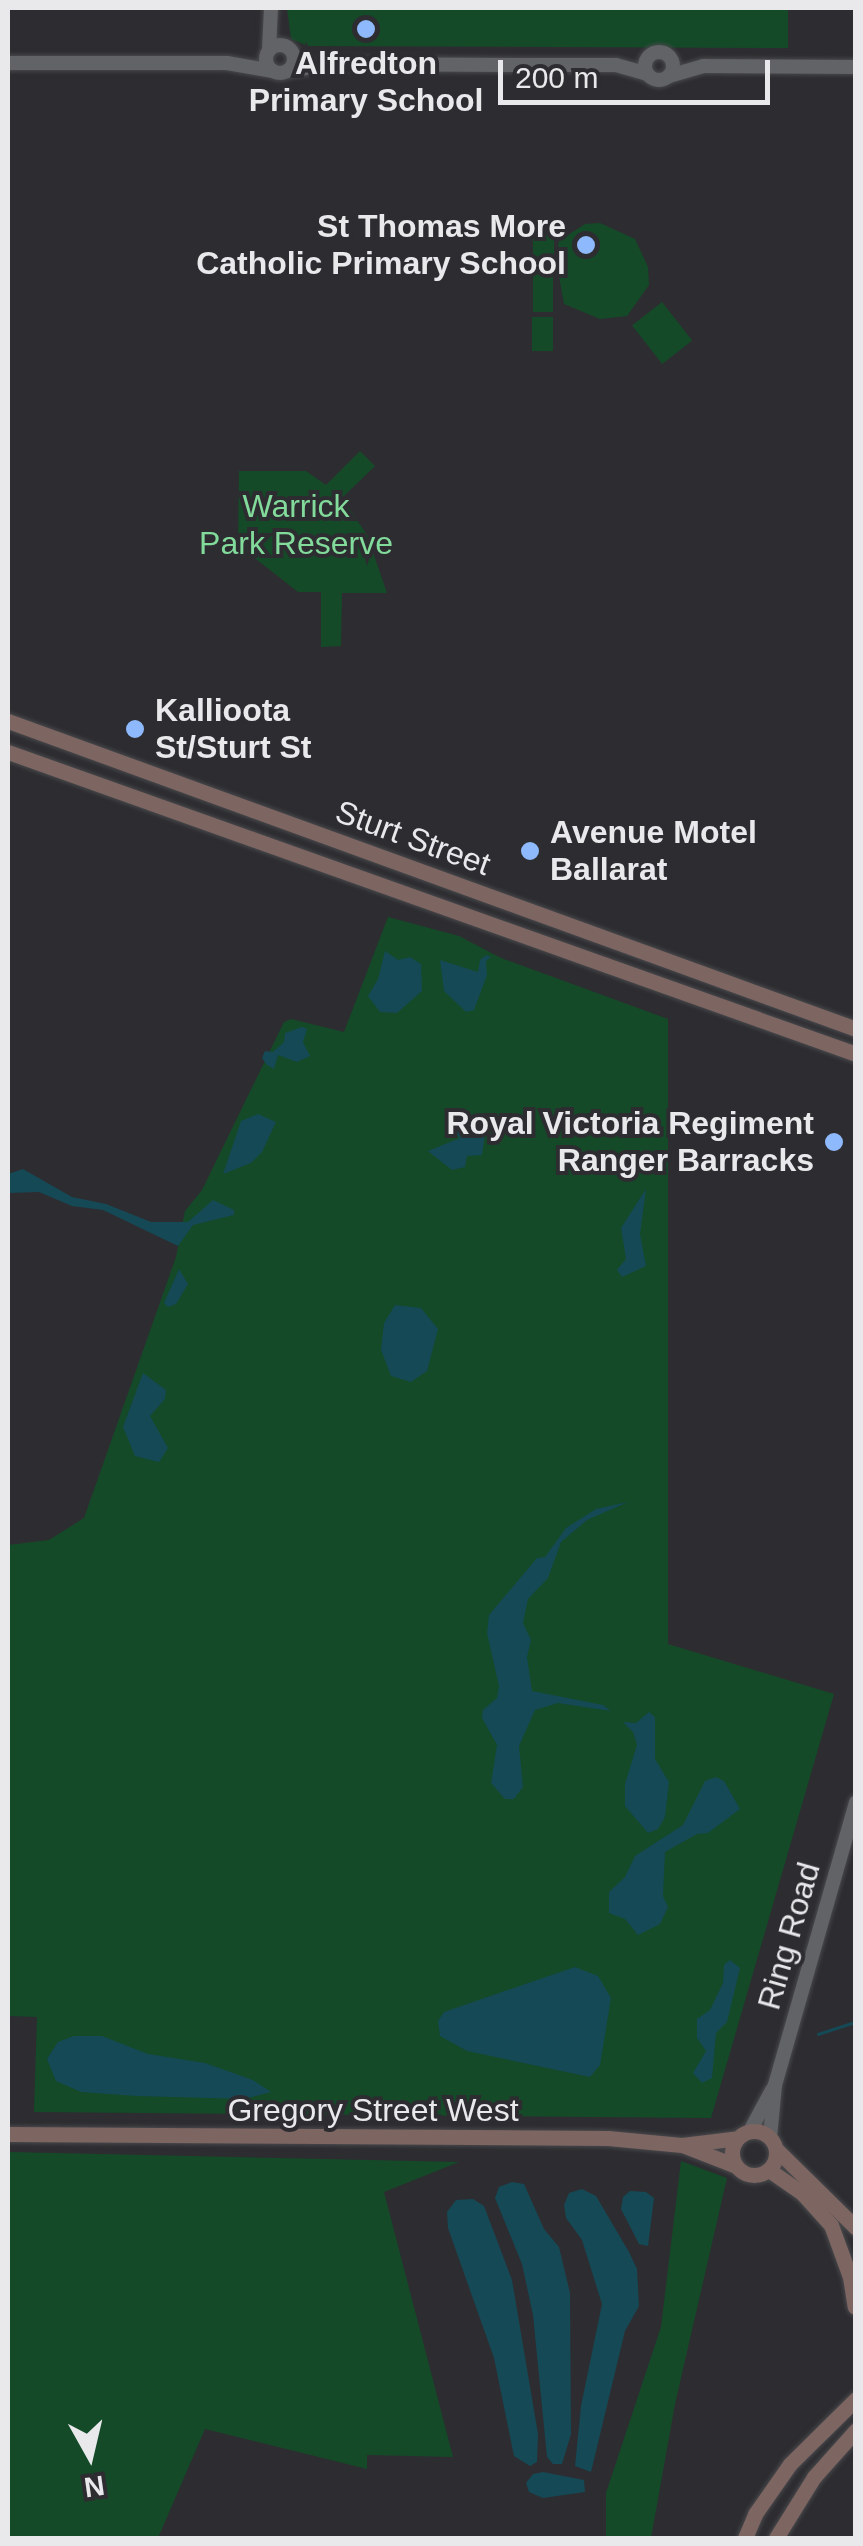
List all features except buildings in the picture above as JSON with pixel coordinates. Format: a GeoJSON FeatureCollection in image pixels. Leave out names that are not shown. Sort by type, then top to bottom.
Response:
{"type":"FeatureCollection","features":[{"type":"Feature","properties":{"kind":"main road","name":"Sturt Street"},"geometry":{"type":"LineString","coordinates":[[8,721],[856,1029]]}},
{"type":"Feature","properties":{"kind":"main road","name":"Sturt Street"},"geometry":{"type":"LineString","coordinates":[[8,752],[856,1054]]}},
{"type":"Feature","properties":{"kind":"main road"},"geometry":{"type":"LineString","coordinates":[[308,861],[304,845],[313,832]]}},
{"type":"Feature","properties":{"kind":"main road"},"geometry":{"type":"LineString","coordinates":[[808,1011],[802,1023],[808,1037]]}},
{"type":"Feature","properties":{"kind":"main road","name":"Gregory Street West"},"geometry":{"type":"LineString","coordinates":[[8,2134],[608,2138],[682,2144],[744,2135]]}},
{"type":"Feature","properties":{"kind":"main road"},"geometry":{"type":"LineString","coordinates":[[736,2166],[732,2152],[744,2135],[774,2144],[856,2228]]}},
{"type":"Feature","properties":{"kind":"main road"},"geometry":{"type":"LineString","coordinates":[[682,2144],[755,2176],[769,2170]]}},
{"type":"Feature","properties":{"kind":"main road"},"geometry":{"type":"LineString","coordinates":[[769,2170],[774,2144]]}},
{"type":"Feature","properties":{"kind":"main road"},"geometry":{"type":"LineString","coordinates":[[769,2170],[802,2193],[831,2225],[850,2278],[856,2321]]}},
{"type":"Feature","properties":{"kind":"main road"},"geometry":{"type":"LineString","coordinates":[[854,2307],[856,2299]]}},
{"type":"Feature","properties":{"kind":"main road"},"geometry":{"type":"LineString","coordinates":[[745,2538],[790,2464],[856,2399]]}},
{"type":"Feature","properties":{"kind":"main road"},"geometry":{"type":"LineString","coordinates":[[776,2538],[814,2478],[856,2430]]}},
{"type":"Feature","properties":{"kind":"street"},"geometry":{"type":"LineString","coordinates":[[272,12],[294,62],[280,71]]}},
{"type":"Feature","properties":{"kind":"street"},"geometry":{"type":"LineString","coordinates":[[272,12],[266,60],[280,71]]}},
{"type":"Feature","properties":{"kind":"street"},"geometry":{"type":"LineString","coordinates":[[227,63],[278,45],[332,64]]}},
{"type":"Feature","properties":{"kind":"street"},"geometry":{"type":"LineString","coordinates":[[616,66],[659,52],[703,66],[856,67]]}},
{"type":"Feature","properties":{"kind":"street"},"geometry":{"type":"LineString","coordinates":[[669,57],[673,66],[669,76]]}},
{"type":"Feature","properties":{"kind":"street"},"geometry":{"type":"LineString","coordinates":[[648,58],[648,74]]}},
{"type":"Feature","properties":{"kind":"street"},"geometry":{"type":"LineString","coordinates":[[8,62],[227,63],[280,71],[332,64],[616,66],[659,80],[703,66]]}},
{"type":"Feature","properties":{"kind":"street","name":"Ring Road"},"geometry":{"type":"LineString","coordinates":[[774,2144],[775,2085],[856,1802]]}},
{"type":"Feature","properties":{"kind":"street","name":"Ring Road"},"geometry":{"type":"LineString","coordinates":[[744,2135],[775,2085]]}},
{"type":"Feature","properties":{"kind":"green space"},"geometry":{"type":"Polygon","coordinates":[[[287,8],[788,8],[788,48],[308,46],[291,39],[287,8]]]}},
{"type":"Feature","properties":{"kind":"green space"},"geometry":{"type":"Polygon","coordinates":[[[600,223],[635,239],[648,267],[649,285],[627,316],[600,319],[564,304],[556,259],[559,241],[585,224],[600,223]]]}},
{"type":"Feature","properties":{"kind":"green space"},"geometry":{"type":"Polygon","coordinates":[[[533,228],[554,228],[554,269],[533,269],[533,228]]]}},
{"type":"Feature","properties":{"kind":"green space"},"geometry":{"type":"Polygon","coordinates":[[[533,274],[553,274],[553,312],[533,312],[533,274]]]}},
{"type":"Feature","properties":{"kind":"green space"},"geometry":{"type":"Polygon","coordinates":[[[662,302],[692,341],[662,364],[632,325],[662,302]]]}},
{"type":"Feature","properties":{"kind":"green space"},"geometry":{"type":"Polygon","coordinates":[[[532,317],[553,317],[553,351],[532,351],[532,317]]]}},
{"type":"Feature","properties":{"kind":"green space","name":"Warrick Park Reserve"},"geometry":{"type":"Polygon","coordinates":[[[360,451],[375,466],[342,498],[367,535],[387,593],[342,593],[341,646],[321,647],[321,592],[298,592],[238,545],[239,471],[306,471],[326,485],[360,451]]]}},
{"type":"Feature","properties":{"kind":"green space"},"geometry":{"type":"Polygon","coordinates":[[[388,917],[459,936],[501,958],[668,1019],[668,1644],[834,1694],[711,2118],[34,2112],[37,2017],[8,2016],[8,1545],[49,1540],[84,1518],[176,1257],[185,1211],[202,1190],[284,1022],[291,1019],[344,1032],[388,917]]]}},
{"type":"Feature","properties":{"kind":"green space"},"geometry":{"type":"Polygon","coordinates":[[[8,2152],[459,2162],[384,2192],[453,2457],[367,2455],[367,2469],[205,2429],[158,2538],[8,2538],[8,2152]]]}},
{"type":"Feature","properties":{"kind":"green space"},"geometry":{"type":"Polygon","coordinates":[[[681,2161],[727,2178],[675,2404],[651,2538],[606,2538],[606,2493],[661,2327],[681,2161]]]}},
{"type":"Feature","properties":{"kind":"water"},"geometry":{"type":"Polygon","coordinates":[[[385,951],[398,960],[410,957],[421,964],[422,991],[397,1013],[380,1012],[368,996],[378,979],[385,951]]]}},
{"type":"Feature","properties":{"kind":"water"},"geometry":{"type":"Polygon","coordinates":[[[486,955],[491,957],[486,961],[487,975],[474,1010],[466,1012],[444,991],[440,960],[478,972],[480,960],[486,955]]]}},
{"type":"Feature","properties":{"kind":"water"},"geometry":{"type":"Polygon","coordinates":[[[307,1029],[303,1042],[310,1056],[297,1062],[278,1055],[274,1069],[267,1065],[262,1058],[265,1051],[273,1052],[284,1042],[285,1033],[307,1029]]]}},
{"type":"Feature","properties":{"kind":"water"},"geometry":{"type":"Polygon","coordinates":[[[258,1114],[276,1122],[262,1152],[251,1163],[223,1174],[241,1121],[258,1114]]]}},
{"type":"Feature","properties":{"kind":"water"},"geometry":{"type":"Polygon","coordinates":[[[451,1119],[479,1124],[485,1134],[482,1155],[467,1156],[465,1167],[452,1170],[428,1151],[460,1138],[449,1126],[451,1119]]]}},
{"type":"Feature","properties":{"kind":"water"},"geometry":{"type":"Polygon","coordinates":[[[23,1169],[72,1197],[106,1204],[151,1222],[188,1222],[213,1200],[234,1210],[234,1215],[193,1225],[178,1246],[103,1210],[72,1206],[39,1192],[8,1193],[8,1174],[23,1169]]]}},
{"type":"Feature","properties":{"kind":"water"},"geometry":{"type":"Polygon","coordinates":[[[646,1189],[640,1234],[646,1266],[622,1277],[617,1270],[626,1259],[621,1228],[646,1189]]]}},
{"type":"Feature","properties":{"kind":"water"},"geometry":{"type":"Polygon","coordinates":[[[179,1269],[188,1284],[176,1304],[168,1307],[164,1303],[179,1269]]]}},
{"type":"Feature","properties":{"kind":"water"},"geometry":{"type":"Polygon","coordinates":[[[395,1305],[421,1308],[438,1329],[427,1371],[411,1382],[391,1376],[381,1350],[384,1323],[395,1305]]]}},
{"type":"Feature","properties":{"kind":"water"},"geometry":{"type":"Polygon","coordinates":[[[143,1373],[166,1390],[165,1399],[150,1416],[168,1448],[159,1462],[135,1456],[123,1427],[143,1373]]]}},
{"type":"Feature","properties":{"kind":"water"},"geometry":{"type":"Polygon","coordinates":[[[628,1502],[587,1520],[561,1542],[548,1578],[528,1599],[523,1623],[531,1640],[527,1657],[532,1691],[603,1705],[611,1711],[558,1703],[535,1710],[519,1746],[523,1787],[514,1799],[505,1799],[491,1783],[497,1745],[482,1718],[483,1710],[497,1698],[499,1686],[487,1633],[489,1615],[537,1558],[545,1557],[566,1528],[596,1509],[628,1502]]]}},
{"type":"Feature","properties":{"kind":"water"},"geometry":{"type":"Polygon","coordinates":[[[649,1712],[655,1717],[655,1759],[669,1782],[665,1817],[658,1829],[648,1833],[625,1806],[625,1784],[637,1745],[633,1732],[623,1722],[636,1723],[649,1712]]]}},
{"type":"Feature","properties":{"kind":"water"},"geometry":{"type":"Polygon","coordinates":[[[716,1777],[724,1781],[740,1809],[708,1833],[697,1834],[665,1852],[663,1896],[668,1907],[660,1924],[638,1935],[625,1919],[609,1913],[609,1892],[625,1877],[635,1856],[683,1825],[705,1781],[716,1777]]]}},
{"type":"Feature","properties":{"kind":"water"},"geometry":{"type":"Polygon","coordinates":[[[730,1960],[740,1968],[727,2022],[716,2033],[712,2078],[702,2083],[693,2073],[706,2051],[697,2038],[697,2019],[710,2010],[723,1983],[724,1965],[730,1960]]]}},
{"type":"Feature","properties":{"kind":"water"},"geometry":{"type":"Polygon","coordinates":[[[575,1967],[598,1976],[611,1998],[600,2065],[590,2077],[467,2051],[440,2036],[438,2021],[444,2012],[575,1967]]]}},
{"type":"Feature","properties":{"kind":"water"},"geometry":{"type":"Polygon","coordinates":[[[74,2036],[102,2036],[148,2054],[205,2063],[253,2080],[271,2092],[244,2099],[137,2096],[81,2092],[56,2081],[47,2059],[58,2042],[74,2036]]]}},
{"type":"Feature","properties":{"kind":"water"},"geometry":{"type":"Polygon","coordinates":[[[512,2182],[524,2184],[544,2229],[559,2247],[570,2293],[571,2434],[562,2464],[553,2464],[547,2457],[533,2315],[522,2264],[495,2198],[499,2187],[512,2182]]]}},
{"type":"Feature","properties":{"kind":"water"},"geometry":{"type":"Polygon","coordinates":[[[582,2189],[596,2196],[629,2252],[637,2269],[639,2306],[625,2331],[591,2472],[575,2466],[581,2406],[602,2304],[582,2240],[566,2218],[564,2205],[569,2193],[582,2189]]]}},
{"type":"Feature","properties":{"kind":"water"},"geometry":{"type":"Polygon","coordinates":[[[630,2191],[646,2192],[654,2198],[648,2246],[639,2244],[621,2209],[623,2197],[630,2191]]]}},
{"type":"Feature","properties":{"kind":"water"},"geometry":{"type":"Polygon","coordinates":[[[473,2199],[484,2206],[512,2280],[538,2434],[537,2462],[530,2466],[514,2456],[494,2358],[448,2228],[447,2212],[456,2200],[473,2199]]]}},
{"type":"Feature","properties":{"kind":"water"},"geometry":{"type":"Polygon","coordinates":[[[543,2472],[584,2480],[585,2492],[543,2498],[529,2492],[526,2483],[533,2474],[543,2472]]]}},
{"type":"Feature","properties":{"kind":"waterway"},"geometry":{"type":"LineString","coordinates":[[818,2034],[856,2022]]}},
{"type":"Feature","properties":{"kind":"place","name":"Alfredton Primary School"},"geometry":{"type":"Point","coordinates":[366,29]}},
{"type":"Feature","properties":{"kind":"place","name":"St Thomas More Catholic Primary School"},"geometry":{"type":"Point","coordinates":[586,245]}},
{"type":"Feature","properties":{"kind":"place","name":"Kallioota St/Sturt St"},"geometry":{"type":"Point","coordinates":[135,729]}},
{"type":"Feature","properties":{"kind":"place","name":"Avenue Motel Ballarat"},"geometry":{"type":"Point","coordinates":[530,851]}},
{"type":"Feature","properties":{"kind":"place","name":"Royal Victoria Regiment Ranger Barracks"},"geometry":{"type":"Point","coordinates":[834,1142]}}]}
